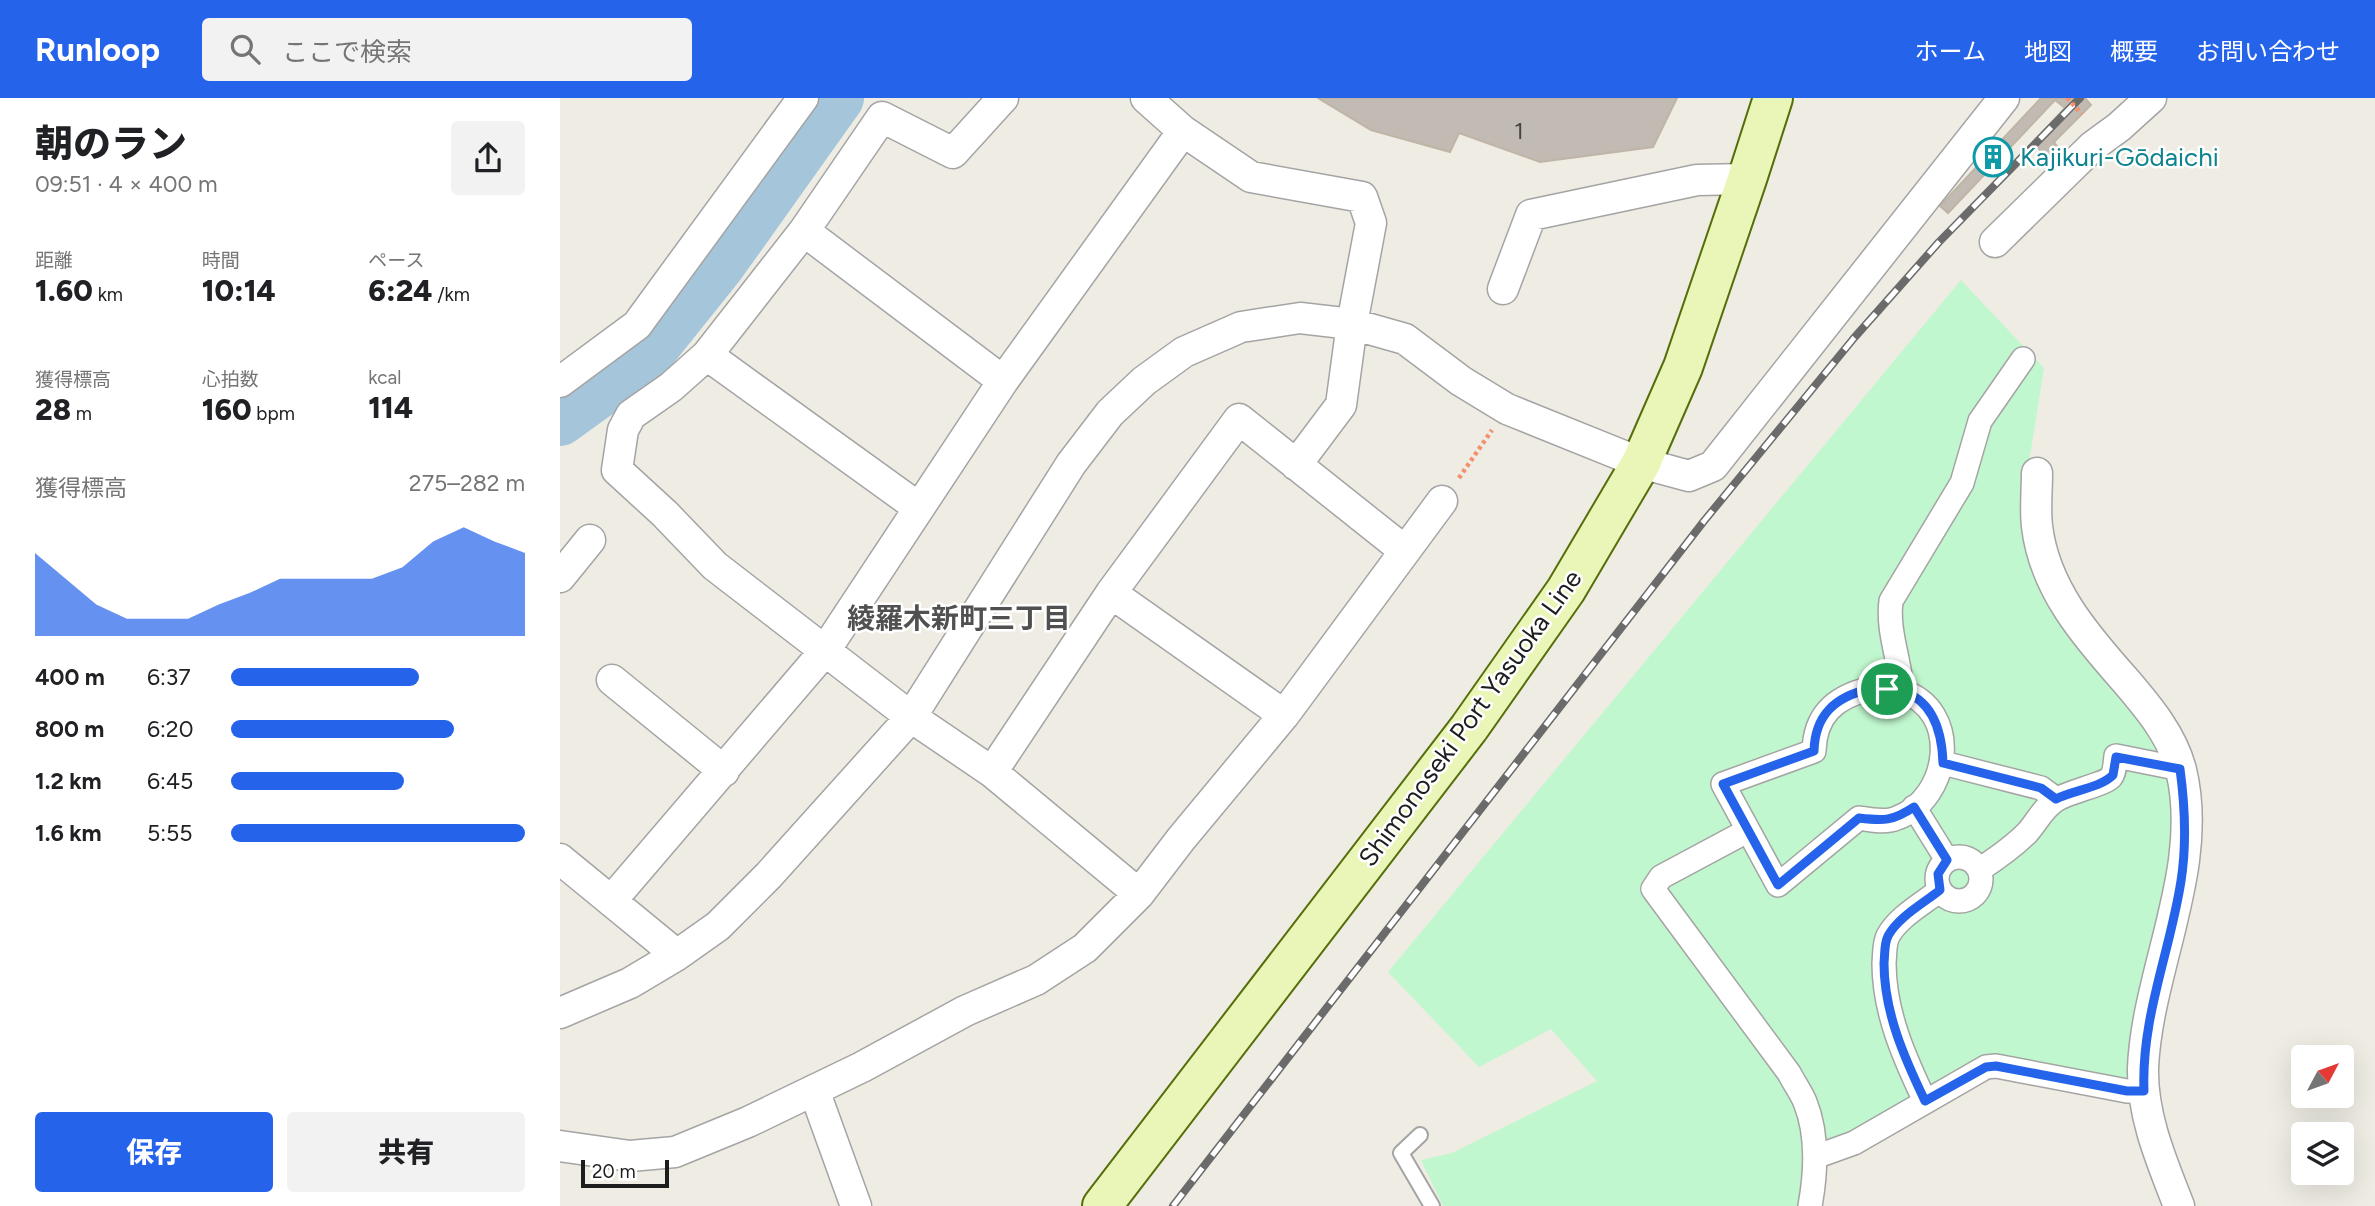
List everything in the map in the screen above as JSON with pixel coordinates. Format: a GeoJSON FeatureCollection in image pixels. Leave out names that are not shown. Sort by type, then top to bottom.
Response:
{"type":"FeatureCollection","features":[{"type":"Feature","properties":{"kind":"main road","name":"Shimonoseki Port Yasuoka Line"},"geometry":{"type":"LineString","coordinates":[[1102,1206],[1469,728],[1566,590],[1641,463],[1683,367],[1773,98]]}},
{"type":"Feature","properties":{"kind":"street"},"geometry":{"type":"LineString","coordinates":[[560,382],[637,325],[803,98]]}},
{"type":"Feature","properties":{"kind":"street"},"geometry":{"type":"LineString","coordinates":[[1003,98],[953,153],[882,117],[804,231],[707,355],[671,387],[631,415],[624,430],[617,470],[665,514],[715,566],[911,717],[992,772],[1139,894]]}},
{"type":"Feature","properties":{"kind":"street"},"geometry":{"type":"LineString","coordinates":[[1146,98],[1183,131],[1251,177],[1362,197],[1371,223],[1352,324],[1341,405],[1296,465]]}},
{"type":"Feature","properties":{"kind":"street"},"geometry":{"type":"LineString","coordinates":[[560,1013],[630,983],[677,955],[718,926],[769,875],[911,717],[1071,464],[1110,413],[1144,381],[1184,352],[1241,327],[1300,318],[1352,324],[1405,339],[1461,380],[1507,409],[1641,463],[1689,476],[1713,466],[2004,98]]}},
{"type":"Feature","properties":{"kind":"street"},"geometry":{"type":"LineString","coordinates":[[1994,242],[2093,146],[2151,98]]}},
{"type":"Feature","properties":{"kind":"street"},"geometry":{"type":"LineString","coordinates":[[611,901],[824,652],[1003,381],[1183,131]]}},
{"type":"Feature","properties":{"kind":"street"},"geometry":{"type":"LineString","coordinates":[[1503,289],[1531,215],[1697,180],[1747,179]]}},
{"type":"Feature","properties":{"kind":"street"},"geometry":{"type":"LineString","coordinates":[[804,231],[1003,381]]}},
{"type":"Feature","properties":{"kind":"street"},"geometry":{"type":"LineString","coordinates":[[707,355],[919,508]]}},
{"type":"Feature","properties":{"kind":"street"},"geometry":{"type":"LineString","coordinates":[[1902,691],[1889,615],[1891,601],[1962,484],[1980,421],[2023,359]]}},
{"type":"Feature","properties":{"kind":"street"},"geometry":{"type":"LineString","coordinates":[[992,772],[1111,593],[1239,419],[1405,551]]}},
{"type":"Feature","properties":{"kind":"street"},"geometry":{"type":"LineString","coordinates":[[2036,473],[2036,527],[2046,563],[2058,591],[2076,622],[2154,714],[2180,769],[2186,830],[2181,881],[2147,1027],[2143,1069],[2144,1091],[2154,1141],[2179,1206]]}},
{"type":"Feature","properties":{"kind":"street"},"geometry":{"type":"LineString","coordinates":[[560,1146],[629,1156],[675,1153],[862,1067],[965,1010],[1036,980],[1085,948],[1139,894],[1284,715],[1442,501]]}},
{"type":"Feature","properties":{"kind":"street"},"geometry":{"type":"LineString","coordinates":[[560,577],[590,540]]}},
{"type":"Feature","properties":{"kind":"street"},"geometry":{"type":"LineString","coordinates":[[1111,593],[1284,715]]}},
{"type":"Feature","properties":{"kind":"street"},"geometry":{"type":"LineString","coordinates":[[612,680],[724,771]]}},
{"type":"Feature","properties":{"kind":"street"},"geometry":{"type":"LineString","coordinates":[[1869,689],[1902,691],[1919,700],[1932,714],[1939,729],[1943,763],[1925,800],[1898,818],[1859,818],[1778,885],[1723,784],[1814,751],[1817,726],[1826,712],[1852,693],[1869,689]]}},
{"type":"Feature","properties":{"kind":"street"},"geometry":{"type":"LineString","coordinates":[[1979,870],[1999,857],[2026,833],[2047,806],[2056,799],[2108,781],[2113,775],[2116,757],[2180,769]]}},
{"type":"Feature","properties":{"kind":"street"},"geometry":{"type":"LineString","coordinates":[[1943,763],[2041,788],[2056,799]]}},
{"type":"Feature","properties":{"kind":"street"},"geometry":{"type":"LineString","coordinates":[[1914,807],[1947,860]]}},
{"type":"Feature","properties":{"kind":"street"},"geometry":{"type":"LineString","coordinates":[[1747,831],[1661,877],[1653,890],[1789,1073],[1805,1103],[1815,1157],[1810,1206]]}},
{"type":"Feature","properties":{"kind":"street"},"geometry":{"type":"LineString","coordinates":[[1965,857],[1974,862],[1982,879],[1974,896],[1956,901],[1940,890],[1938,874],[1947,860],[1965,857]]}},
{"type":"Feature","properties":{"kind":"street"},"geometry":{"type":"LineString","coordinates":[[560,859],[677,955]]}},
{"type":"Feature","properties":{"kind":"street"},"geometry":{"type":"LineString","coordinates":[[1925,1101],[1912,1074],[1890,1013],[1886,993],[1885,949],[1888,936],[1899,923],[1940,890]]}},
{"type":"Feature","properties":{"kind":"street"},"geometry":{"type":"LineString","coordinates":[[1815,1157],[1854,1143],[1986,1067],[1996,1066],[2127,1091],[2144,1091]]}},
{"type":"Feature","properties":{"kind":"street"},"geometry":{"type":"LineString","coordinates":[[814,1090],[856,1206]]}},
{"type":"Feature","properties":{"kind":"lane"},"geometry":{"type":"LineString","coordinates":[[1420,1135],[1401,1153],[1432,1206]]}},
{"type":"Feature","properties":{"kind":"path"},"geometry":{"type":"LineString","coordinates":[[2067,98],[2082,114]]}},
{"type":"Feature","properties":{"kind":"path"},"geometry":{"type":"LineString","coordinates":[[1442,501],[1507,409]]}},
{"type":"Feature","properties":{"kind":"green space"},"geometry":{"type":"Polygon","coordinates":[[[1961,280],[2044,368],[2029,462],[2029,515],[2159,736],[2178,829],[2137,1097],[1987,1072],[1827,1163],[1820,1206],[1443,1206],[1421,1160],[1452,1153],[1597,1081],[1551,1029],[1479,1067],[1388,972],[1961,280]]]}},
{"type":"Feature","properties":{"kind":"building"},"geometry":{"type":"Polygon","coordinates":[[[1318,98],[1677,98],[1653,147],[1540,162],[1459,133],[1450,152],[1371,130],[1318,98]]]}},
{"type":"Feature","properties":{"kind":"building","name":"Kajikuri-Gōdaichi"},"geometry":{"type":"Polygon","coordinates":[[[2041,98],[2085,98],[2091,105],[2054,142],[2061,152],[2051,162],[2033,142],[2065,108],[2055,100],[1948,213],[1940,206],[2041,98]]]}},
{"type":"Feature","properties":{"kind":"waterway"},"geometry":{"type":"LineString","coordinates":[[560,420],[642,361],[719,265],[838,98]]}},
{"type":"Feature","properties":{"kind":"railway"},"geometry":{"type":"LineString","coordinates":[[1173,1206],[1704,521],[1854,338],[1939,242],[2080,98]]}},
{"type":"Feature","properties":{"kind":"place","name":"Kajikuri-Gōdaichi"},"geometry":{"type":"Point","coordinates":[1993,157]}},
{"type":"Feature","properties":{"kind":"district","name":"綾羅木新町三丁目"},"geometry":{"type":"Point","coordinates":[959,618]}},
{"type":"Feature","properties":{"kind":"route"},"geometry":{"type":"LineString","coordinates":[[1869,689],[1887,689],[1902,691],[1919,700],[1932,714],[1939,729],[1943,763],[2041,788],[2056,799],[2108,781],[2113,775],[2116,757],[2180,769],[2186,830],[2181,881],[2147,1027],[2144,1091],[2127,1091],[1996,1066],[1986,1067],[1925,1101],[1912,1074],[1890,1013],[1884,970],[1888,936],[1899,923],[1940,890],[1938,874],[1947,860],[1914,807],[1898,818],[1888,820],[1859,818],[1778,885],[1723,784],[1814,751],[1817,726],[1826,712],[1842,698],[1869,689]]}}]}
